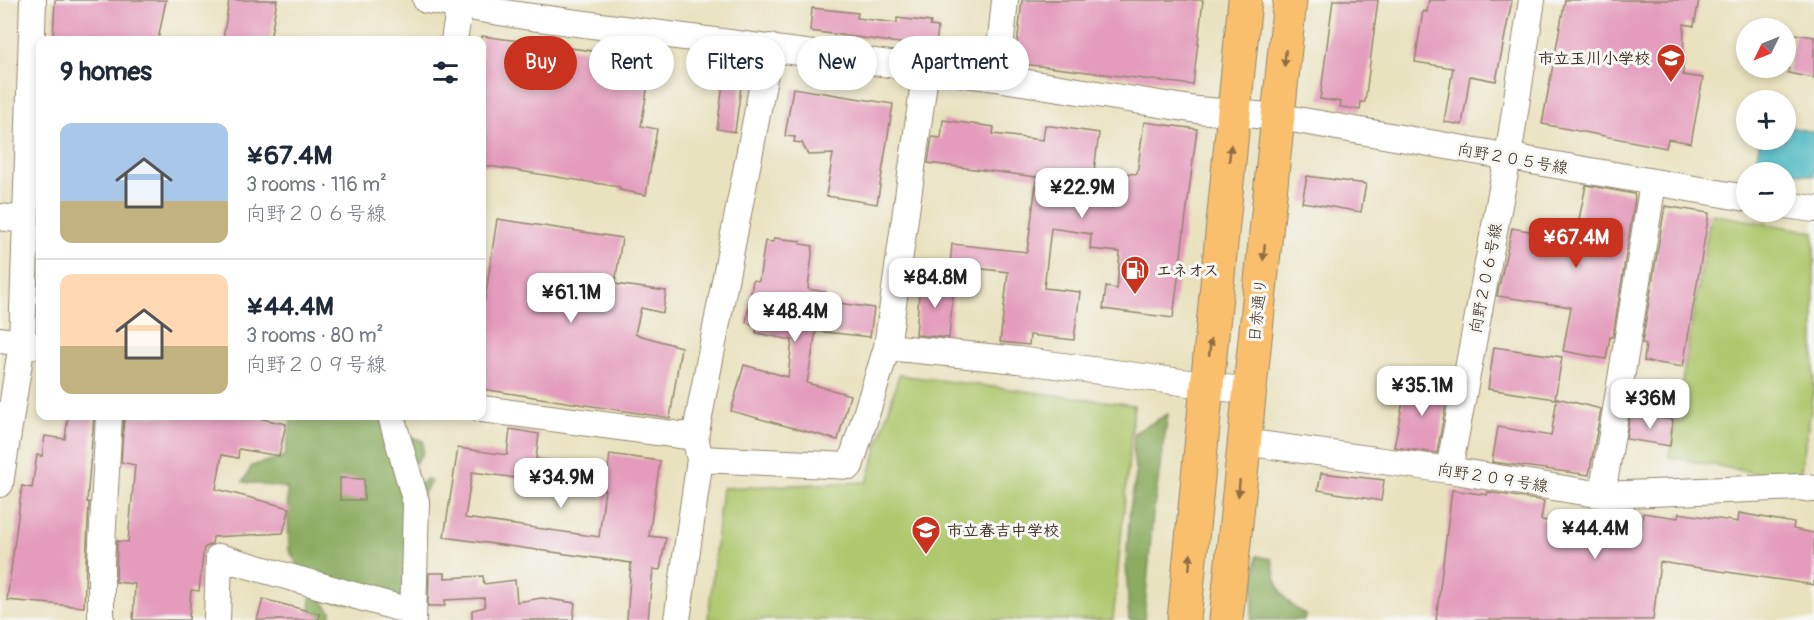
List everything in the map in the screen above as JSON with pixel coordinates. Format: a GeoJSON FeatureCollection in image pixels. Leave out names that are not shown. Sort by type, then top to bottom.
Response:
{"type":"FeatureCollection","features":[{"type":"Feature","properties":{"kind":"highway"},"geometry":{"type":"LineString","coordinates":[[1184,620],[1245,0]]}},
{"type":"Feature","properties":{"kind":"highway","name":"日赤通り"},"geometry":{"type":"LineString","coordinates":[[1226,620],[1248,392],[1280,117],[1290,0]]}},
{"type":"Feature","properties":{"kind":"street"},"geometry":{"type":"LineString","coordinates":[[0,484],[21,343],[12,218],[33,0]]}},
{"type":"Feature","properties":{"kind":"street","name":"向野２０５号線"},"geometry":{"type":"LineString","coordinates":[[426,0],[460,5],[525,8],[701,36]]}},
{"type":"Feature","properties":{"kind":"street"},"geometry":{"type":"LineString","coordinates":[[1001,36],[1005,0]]}},
{"type":"Feature","properties":{"kind":"street","name":"向野２０６号線"},"geometry":{"type":"LineString","coordinates":[[1449,470],[1508,157],[1532,0]]}},
{"type":"Feature","properties":{"kind":"street"},"geometry":{"type":"LineString","coordinates":[[455,36],[460,5]]}},
{"type":"Feature","properties":{"kind":"street","name":"向野２０５号線"},"geometry":{"type":"LineString","coordinates":[[785,49],[889,64]]}},
{"type":"Feature","properties":{"kind":"street","name":"向野２０５号線"},"geometry":{"type":"LineString","coordinates":[[1029,83],[1234,114],[1280,117],[1736,196]]}},
{"type":"Feature","properties":{"kind":"street"},"geometry":{"type":"LineString","coordinates":[[677,620],[697,448],[762,90]]}},
{"type":"Feature","properties":{"kind":"street"},"geometry":{"type":"LineString","coordinates":[[486,410],[697,448],[850,466],[887,347],[923,90]]}},
{"type":"Feature","properties":{"kind":"street"},"geometry":{"type":"LineString","coordinates":[[1602,495],[1653,183]]}},
{"type":"Feature","properties":{"kind":"street"},"geometry":{"type":"LineString","coordinates":[[1796,207],[1814,209]]}},
{"type":"Feature","properties":{"kind":"street"},"geometry":{"type":"LineString","coordinates":[[887,347],[1018,360],[1248,392]]}},
{"type":"Feature","properties":{"kind":"street"},"geometry":{"type":"LineString","coordinates":[[101,620],[100,562],[108,420]]}},
{"type":"Feature","properties":{"kind":"street"},"geometry":{"type":"LineString","coordinates":[[217,620],[219,557],[413,616],[416,502],[392,420]]}},
{"type":"Feature","properties":{"kind":"street","name":"向野２０９号線"},"geometry":{"type":"LineString","coordinates":[[1244,442],[1449,470],[1602,495],[1799,487],[1814,489]]}},
{"type":"Feature","properties":{"kind":"green space"},"geometry":{"type":"Polygon","coordinates":[[[1711,214],[1736,218],[1736,222],[1757,222],[1814,232],[1814,393],[1799,481],[1669,457],[1711,214]]]}},
{"type":"Feature","properties":{"kind":"green space","name":"市立春吉中学校"},"geometry":{"type":"Polygon","coordinates":[[[899,375],[1134,405],[1113,620],[708,620],[722,488],[867,482],[899,375]]]}},
{"type":"Feature","properties":{"kind":"green space"},"geometry":{"type":"Polygon","coordinates":[[[1168,414],[1153,514],[1144,620],[1129,620],[1126,563],[1130,508],[1136,475],[1133,454],[1134,433],[1168,414]]]}},
{"type":"Feature","properties":{"kind":"green space"},"geometry":{"type":"Polygon","coordinates":[[[291,420],[395,420],[406,435],[423,441],[423,453],[414,464],[417,486],[427,479],[431,482],[423,494],[406,609],[321,600],[331,611],[330,620],[310,620],[311,588],[289,550],[287,488],[243,482],[252,466],[285,456],[291,420]]]}},
{"type":"Feature","properties":{"kind":"green space"},"geometry":{"type":"Polygon","coordinates":[[[1257,556],[1272,559],[1281,591],[1291,604],[1305,614],[1304,620],[1251,620],[1257,556]]]}},
{"type":"Feature","properties":{"kind":"water"},"geometry":{"type":"Polygon","coordinates":[[[1796,128],[1814,132],[1814,176],[1796,173],[1796,162],[1756,162],[1758,150],[1796,150],[1796,128]]]}},
{"type":"Feature","properties":{"kind":"building"},"geometry":{"type":"Polygon","coordinates":[[[55,0],[166,0],[159,36],[53,36],[55,0]]]}},
{"type":"Feature","properties":{"kind":"building"},"geometry":{"type":"Polygon","coordinates":[[[229,0],[277,0],[271,36],[224,36],[229,0]]]}},
{"type":"Feature","properties":{"kind":"building"},"geometry":{"type":"Polygon","coordinates":[[[1022,0],[1203,0],[1193,85],[1029,65],[1029,36],[1018,36],[1022,0]]]}},
{"type":"Feature","properties":{"kind":"building"},"geometry":{"type":"Polygon","coordinates":[[[1333,0],[1378,0],[1365,102],[1361,102],[1360,110],[1340,107],[1341,102],[1320,99],[1333,0]]]}},
{"type":"Feature","properties":{"kind":"building"},"geometry":{"type":"Polygon","coordinates":[[[1429,0],[1512,0],[1496,81],[1470,76],[1462,125],[1444,122],[1453,68],[1415,62],[1423,11],[1427,12],[1429,0]]]}},
{"type":"Feature","properties":{"kind":"building"},"geometry":{"type":"Polygon","coordinates":[[[1565,0],[1699,0],[1694,26],[1684,24],[1683,75],[1703,78],[1691,143],[1668,139],[1666,148],[1542,124],[1565,0]]]}},
{"type":"Feature","properties":{"kind":"building"},"geometry":{"type":"Polygon","coordinates":[[[812,8],[858,13],[857,18],[897,23],[897,18],[931,22],[930,26],[938,27],[937,36],[889,36],[889,42],[877,40],[877,36],[847,36],[810,31],[812,8]]]}},
{"type":"Feature","properties":{"kind":"building"},"geometry":{"type":"Polygon","coordinates":[[[1796,34],[1814,37],[1814,78],[1796,75],[1796,34]]]}},
{"type":"Feature","properties":{"kind":"building"},"geometry":{"type":"Polygon","coordinates":[[[486,37],[504,39],[504,90],[577,90],[577,49],[589,51],[589,90],[647,90],[641,126],[657,129],[646,195],[619,190],[620,187],[486,166],[486,37]]]}},
{"type":"Feature","properties":{"kind":"building"},"geometry":{"type":"Polygon","coordinates":[[[793,88],[893,104],[877,204],[826,196],[833,154],[808,155],[802,143],[794,142],[795,137],[785,136],[793,88]]]}},
{"type":"Feature","properties":{"kind":"building"},"geometry":{"type":"Polygon","coordinates":[[[722,90],[741,90],[735,132],[717,129],[722,90]]]}},
{"type":"Feature","properties":{"kind":"building"},"geometry":{"type":"Polygon","coordinates":[[[943,120],[994,127],[993,134],[1043,140],[1045,125],[1099,133],[1094,171],[1137,174],[1144,122],[1197,129],[1173,318],[1103,309],[1106,287],[1117,289],[1120,252],[1090,249],[1091,234],[1051,228],[1044,288],[1080,292],[1074,340],[1030,335],[1029,345],[1000,342],[1008,272],[950,265],[952,244],[1027,252],[1037,177],[928,163],[932,137],[941,138],[943,120]]]}},
{"type":"Feature","properties":{"kind":"building"},"geometry":{"type":"Polygon","coordinates":[[[1307,176],[1366,184],[1361,212],[1302,202],[1307,176]]]}},
{"type":"Feature","properties":{"kind":"building"},"geometry":{"type":"Polygon","coordinates":[[[1586,185],[1634,194],[1635,197],[1613,337],[1610,337],[1606,359],[1563,351],[1571,307],[1497,296],[1512,228],[1575,239],[1586,185]]]}},
{"type":"Feature","properties":{"kind":"building"},"geometry":{"type":"Polygon","coordinates":[[[1665,206],[1709,213],[1683,367],[1644,361],[1646,344],[1642,343],[1665,206]]]}},
{"type":"Feature","properties":{"kind":"building"},"geometry":{"type":"Polygon","coordinates":[[[497,219],[622,238],[615,284],[666,291],[663,313],[641,308],[635,334],[681,347],[670,418],[486,390],[486,293],[497,219]]]}},
{"type":"Feature","properties":{"kind":"building"},"geometry":{"type":"Polygon","coordinates":[[[774,238],[801,241],[800,244],[813,246],[808,289],[826,292],[824,301],[874,308],[870,337],[816,331],[807,383],[850,395],[838,440],[731,411],[744,365],[788,377],[792,340],[756,333],[757,325],[746,323],[753,280],[759,281],[765,241],[773,242],[774,238]]]}},
{"type":"Feature","properties":{"kind":"building"},"geometry":{"type":"Polygon","coordinates":[[[920,280],[954,283],[949,338],[916,335],[920,280]]]}},
{"type":"Feature","properties":{"kind":"building"},"geometry":{"type":"Polygon","coordinates":[[[1494,347],[1562,357],[1555,399],[1488,389],[1494,347]]]}},
{"type":"Feature","properties":{"kind":"building"},"geometry":{"type":"Polygon","coordinates":[[[1407,381],[1449,388],[1437,453],[1394,447],[1407,381]]]}},
{"type":"Feature","properties":{"kind":"building"},"geometry":{"type":"Polygon","coordinates":[[[1557,398],[1601,409],[1589,475],[1492,462],[1498,427],[1551,436],[1557,398]]]}},
{"type":"Feature","properties":{"kind":"building"},"geometry":{"type":"Polygon","coordinates":[[[1630,414],[1673,420],[1670,446],[1626,439],[1630,414]]]}},
{"type":"Feature","properties":{"kind":"building"},"geometry":{"type":"Polygon","coordinates":[[[67,420],[94,420],[87,502],[89,502],[84,607],[7,600],[22,486],[32,488],[37,455],[42,456],[45,436],[65,439],[67,420]]]}},
{"type":"Feature","properties":{"kind":"building"},"geometry":{"type":"Polygon","coordinates":[[[124,420],[268,420],[286,424],[279,456],[239,449],[238,458],[222,455],[216,489],[290,508],[283,533],[213,537],[212,544],[204,548],[199,591],[191,590],[189,620],[133,620],[135,584],[116,582],[117,541],[128,542],[135,465],[121,462],[124,420]]]}},
{"type":"Feature","properties":{"kind":"building"},"geometry":{"type":"Polygon","coordinates":[[[510,429],[539,434],[536,459],[608,469],[610,454],[660,461],[649,536],[666,538],[660,570],[653,569],[648,620],[627,620],[631,563],[444,537],[458,448],[507,455],[510,429]],[[472,472],[465,518],[599,537],[605,490],[472,472]]]}},
{"type":"Feature","properties":{"kind":"building"},"geometry":{"type":"Polygon","coordinates":[[[1321,473],[1384,480],[1381,501],[1318,490],[1321,473]]]}},
{"type":"Feature","properties":{"kind":"building"},"geometry":{"type":"Polygon","coordinates":[[[340,478],[364,479],[364,500],[340,500],[340,478]]]}},
{"type":"Feature","properties":{"kind":"building"},"geometry":{"type":"Polygon","coordinates":[[[1452,490],[1487,495],[1488,492],[1544,501],[1541,520],[1641,532],[1643,513],[1678,518],[1679,513],[1738,522],[1739,513],[1794,523],[1793,529],[1814,533],[1814,585],[1660,562],[1653,620],[1436,620],[1452,490]]]}},
{"type":"Feature","properties":{"kind":"building"},"geometry":{"type":"Polygon","coordinates":[[[429,573],[445,573],[445,578],[483,576],[484,584],[515,580],[517,602],[542,598],[575,603],[573,620],[472,620],[472,610],[485,607],[484,598],[445,600],[445,606],[428,606],[429,573]]]}},
{"type":"Feature","properties":{"kind":"building"},"geometry":{"type":"Polygon","coordinates":[[[263,599],[320,614],[319,620],[257,620],[263,599]]]}},
{"type":"Feature","properties":{"kind":"place","name":"市立玉川小学校"},"geometry":{"type":"Point","coordinates":[1671,84]}},
{"type":"Feature","properties":{"kind":"place","name":"エネオス"},"geometry":{"type":"Point","coordinates":[1135,296]}},
{"type":"Feature","properties":{"kind":"place","name":"市立春吉中学校"},"geometry":{"type":"Point","coordinates":[926,556]}}]}
